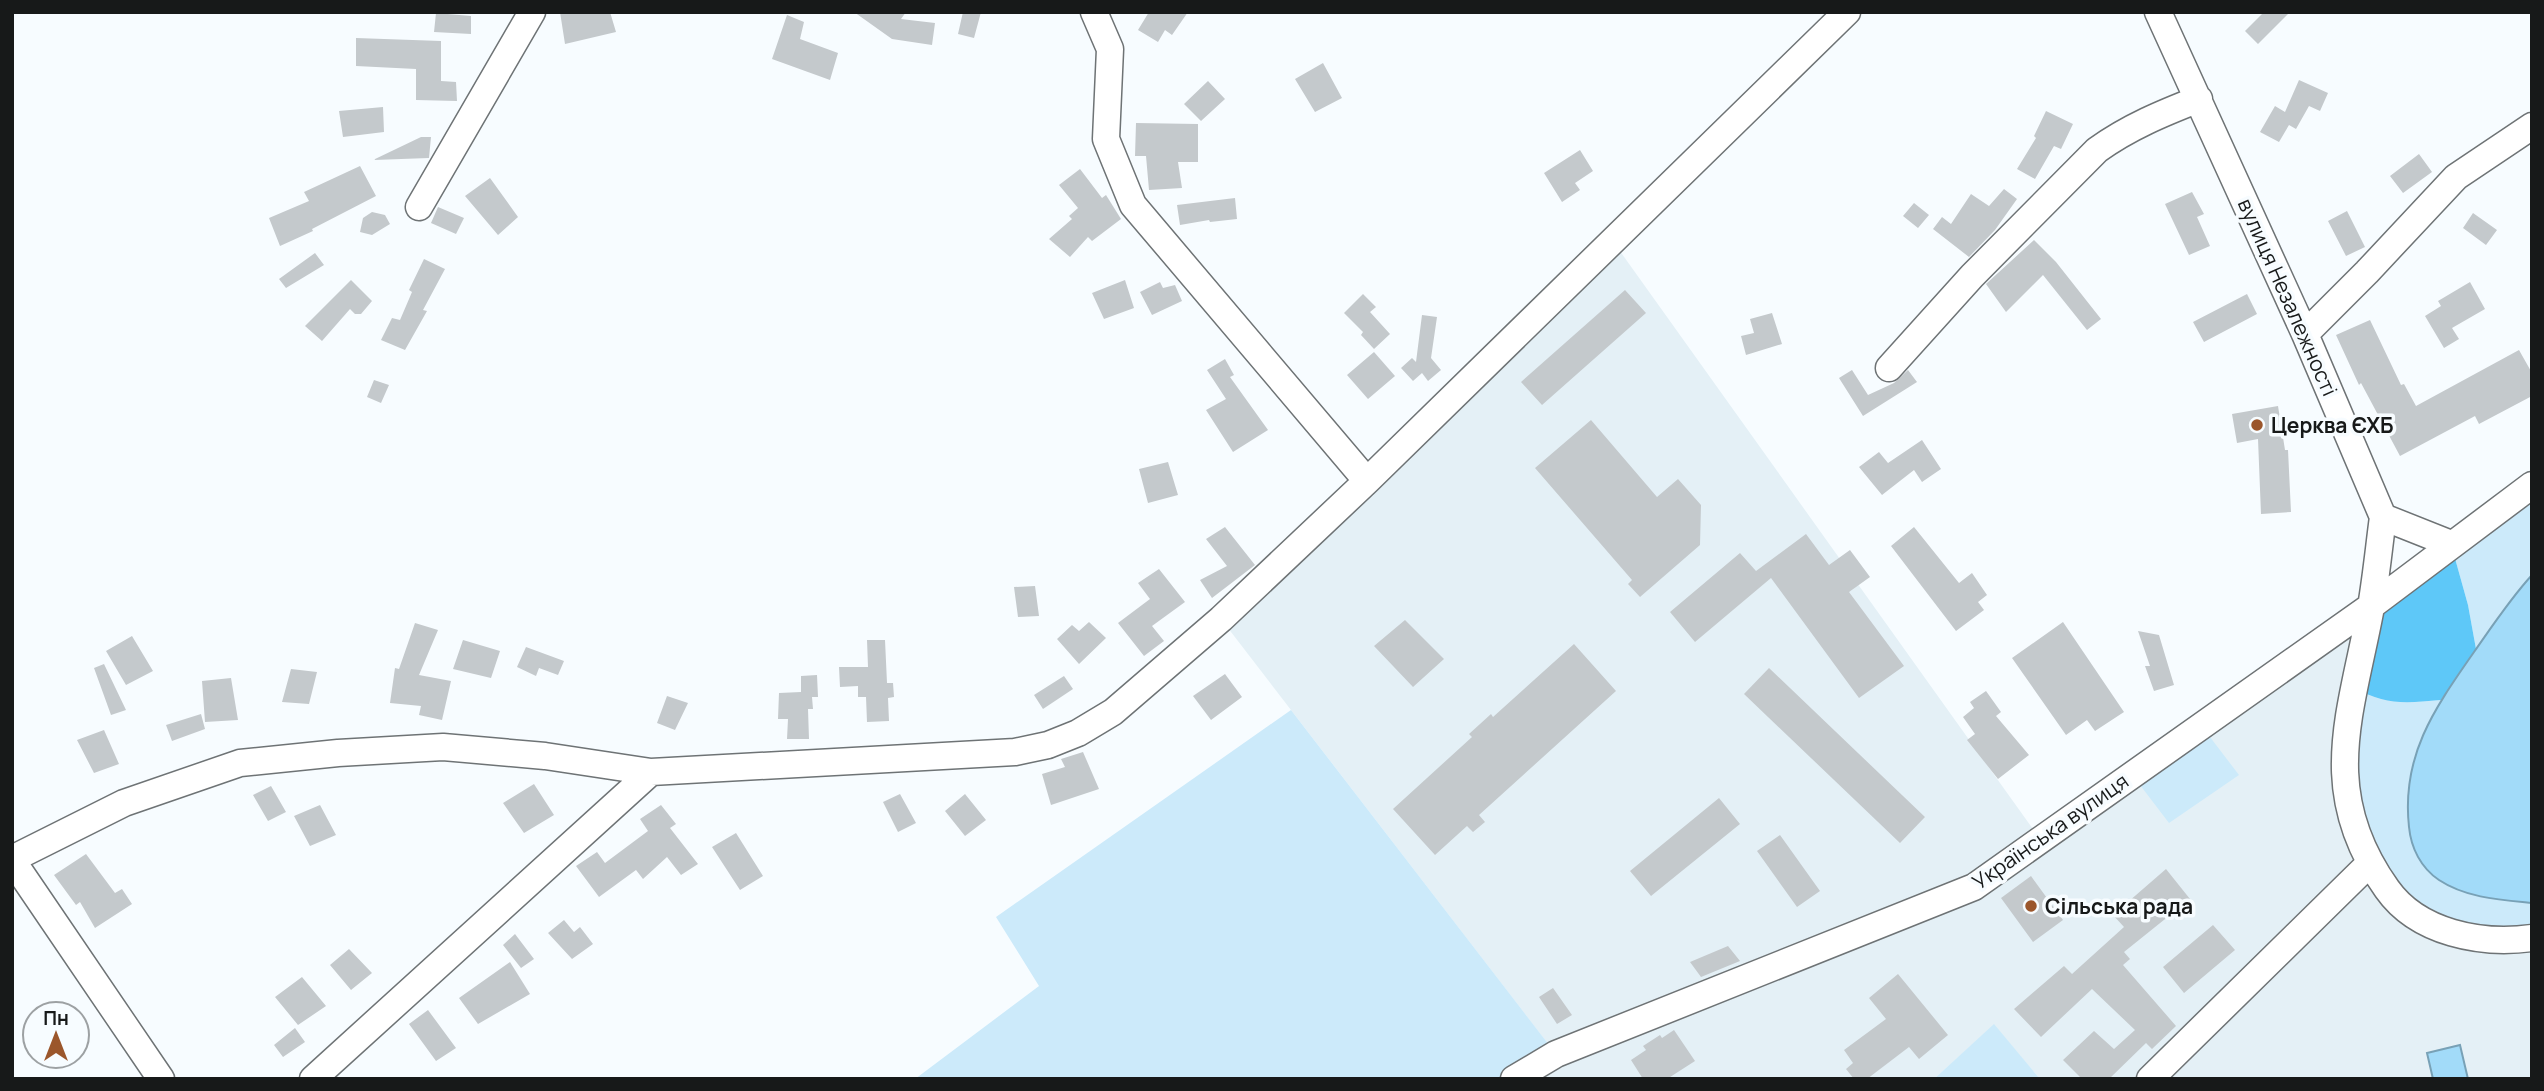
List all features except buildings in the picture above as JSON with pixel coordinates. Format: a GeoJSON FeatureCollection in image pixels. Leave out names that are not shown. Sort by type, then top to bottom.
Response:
{"type":"FeatureCollection","features":[{"type":"Feature","properties":{"kind":"street"},"geometry":{"type":"LineString","coordinates":[[419,207],[532,12]]}},
{"type":"Feature","properties":{"kind":"street"},"geometry":{"type":"LineString","coordinates":[[1094,12],[1110,49],[1106,139],[1133,205],[1367,481]]}},
{"type":"Feature","properties":{"kind":"street"},"geometry":{"type":"LineString","coordinates":[[161,1079],[12,860],[124,803],[240,763],[338,753],[443,747],[545,756],[651,772],[990,754],[1048,745],[1078,733],[1113,712],[1222,619],[1847,12]]}},
{"type":"Feature","properties":{"kind":"street","name":"вулиця Незалежності"},"geometry":{"type":"LineString","coordinates":[[2158,12],[2305,334],[2383,517]]}},
{"type":"Feature","properties":{"kind":"street"},"geometry":{"type":"LineString","coordinates":[[1889,369],[1972,276],[2097,150],[2143,121],[2199,99]]}},
{"type":"Feature","properties":{"kind":"street"},"geometry":{"type":"LineString","coordinates":[[2305,334],[2456,177],[2532,125]]}},
{"type":"Feature","properties":{"kind":"street","name":"Українська вулиця"},"geometry":{"type":"LineString","coordinates":[[1514,1079],[1556,1054],[1974,887],[2371,606],[2532,485]]}},
{"type":"Feature","properties":{"kind":"street"},"geometry":{"type":"LineString","coordinates":[[2451,544],[2383,517],[2371,606],[2349,711],[2345,767],[2352,822],[2370,863],[2394,899],[2408,912],[2426,923],[2468,937],[2532,937]]}},
{"type":"Feature","properties":{"kind":"street"},"geometry":{"type":"LineString","coordinates":[[313,1079],[651,772]]}},
{"type":"Feature","properties":{"kind":"street"},"geometry":{"type":"LineString","coordinates":[[2150,1079],[2370,863]]}},
{"type":"Feature","properties":{"kind":"shaded area"},"geometry":{"type":"Polygon","coordinates":[[[1612,240],[2040,839],[2371,606],[2532,938],[2532,1079],[2040,1079],[1994,1025],[1934,1079],[1514,1079],[1555,1053],[1221,619],[1612,240]]]}},
{"type":"Feature","properties":{"kind":"shaded area"},"geometry":{"type":"Polygon","coordinates":[[[2532,485],[2532,575],[2501,612],[2476,649],[2468,605],[2451,544],[2532,485]]]}},
{"type":"Feature","properties":{"kind":"shaded area"},"geometry":{"type":"Polygon","coordinates":[[[2451,544],[2468,605],[2476,649],[2441,700],[2386,700],[2354,687],[2371,606],[2451,544]]]}},
{"type":"Feature","properties":{"kind":"shaded area"},"geometry":{"type":"Polygon","coordinates":[[[2532,575],[2532,903],[2472,894],[2439,880],[2422,863],[2412,842],[2408,801],[2410,777],[2416,755],[2434,713],[2495,622],[2532,575]]]}},
{"type":"Feature","properties":{"kind":"shaded area"},"geometry":{"type":"Polygon","coordinates":[[[2354,687],[2386,700],[2441,700],[2421,738],[2409,779],[2407,816],[2415,852],[2425,867],[2448,885],[2483,897],[2532,903],[2532,938],[2426,923],[2355,833],[2354,687]]]}},
{"type":"Feature","properties":{"kind":"shaded area"},"geometry":{"type":"Polygon","coordinates":[[[1291,710],[1556,1054],[1514,1079],[915,1079],[1039,986],[996,917],[1291,710]]]}},
{"type":"Feature","properties":{"kind":"shaded area"},"geometry":{"type":"Polygon","coordinates":[[[2210,737],[2239,775],[2169,823],[2140,785],[2210,737]]]}},
{"type":"Feature","properties":{"kind":"shaded area"},"geometry":{"type":"Polygon","coordinates":[[[1994,1024],[2040,1079],[1934,1079],[1994,1024]]]}},
{"type":"Feature","properties":{"kind":"shaded area"},"geometry":{"type":"Polygon","coordinates":[[[2460,1045],[2468,1079],[2433,1079],[2427,1053],[2460,1045]]]}},
{"type":"Feature","properties":{"kind":"place","name":"Церква ЄХБ"},"geometry":{"type":"Point","coordinates":[2257,425]}},
{"type":"Feature","properties":{"kind":"place","name":"Сільська рада"},"geometry":{"type":"Point","coordinates":[2031,906]}}]}
